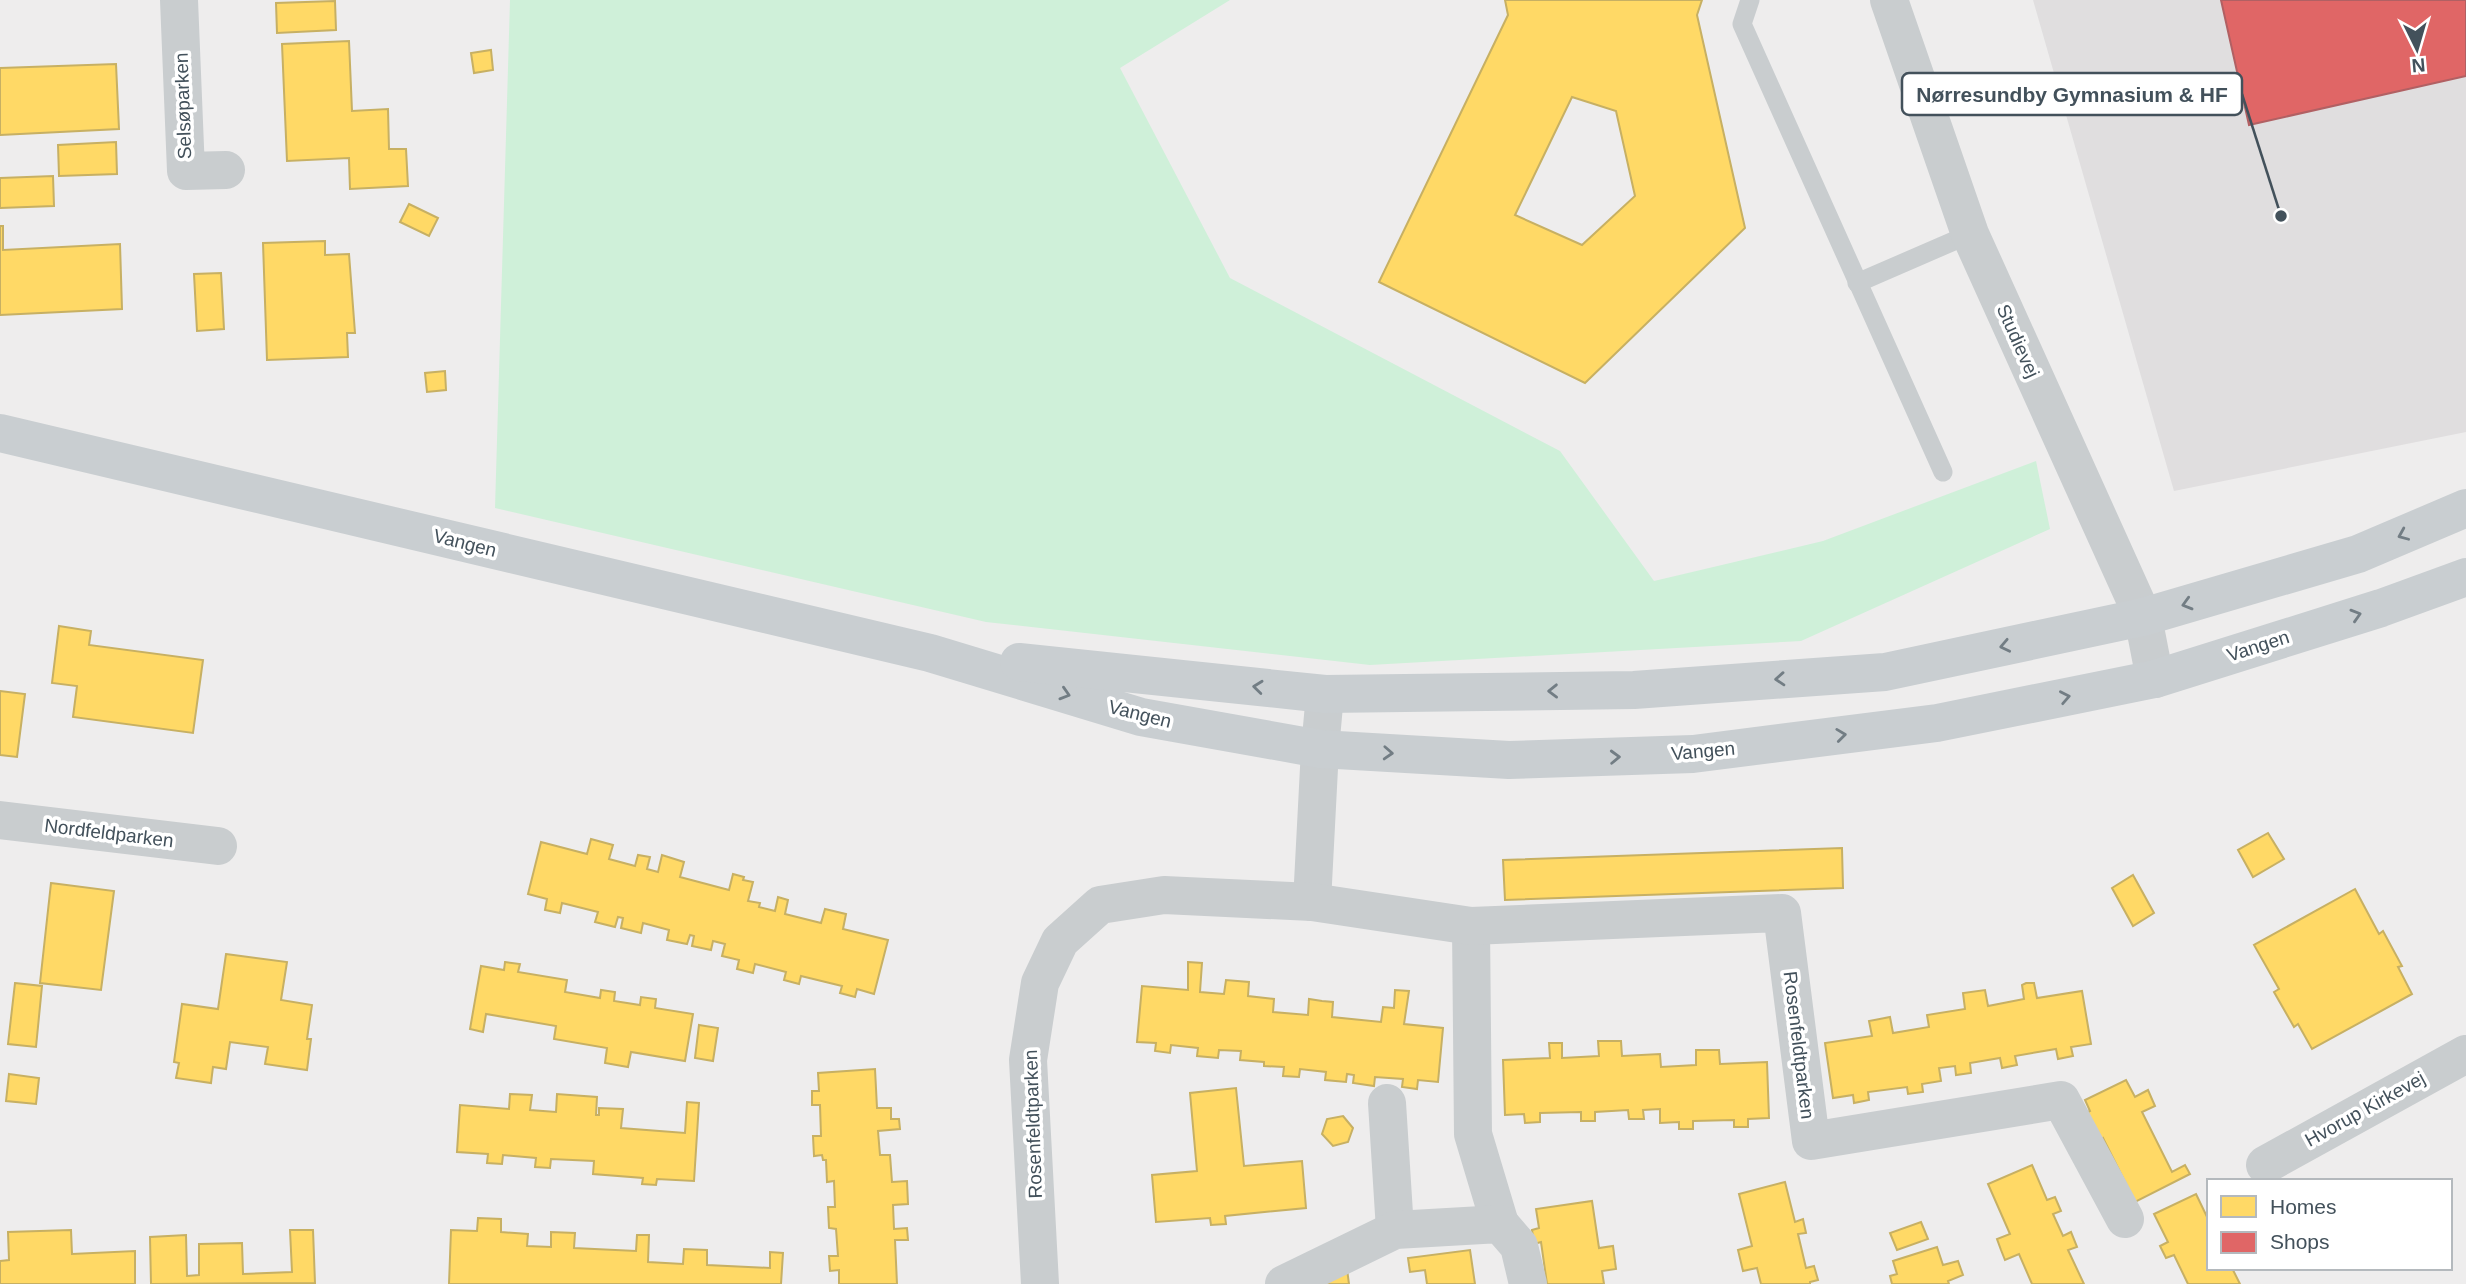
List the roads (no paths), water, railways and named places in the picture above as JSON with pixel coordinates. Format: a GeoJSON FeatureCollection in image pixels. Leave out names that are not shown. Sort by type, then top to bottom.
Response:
{"type":"FeatureCollection","features":[{"type":"Feature","properties":{"kind":"street","name":"Selsøparken"},"geometry":{"type":"LineString","coordinates":[[179,0],[186,171],[226,170]]}},
{"type":"Feature","properties":{"kind":"street","name":"Studievej"},"geometry":{"type":"LineString","coordinates":[[1889,0],[1970,234],[2143,617],[2155,679]]}},
{"type":"Feature","properties":{"kind":"street","name":"Vangen"},"geometry":{"type":"LineString","coordinates":[[0,433],[930,653],[1141,717],[1320,749],[1509,760],[1693,754],[1937,723],[2155,679],[2381,608],[2466,577]]}},
{"type":"Feature","properties":{"kind":"street","name":"Vangen"},"geometry":{"type":"LineString","coordinates":[[930,653],[1325,694],[1633,690],[1885,671],[2143,617],[2358,554],[2466,508]]}},
{"type":"Feature","properties":{"kind":"street"},"geometry":{"type":"LineString","coordinates":[[1312,902],[1325,694]]}},
{"type":"Feature","properties":{"kind":"street","name":"Nordfeldparken"},"geometry":{"type":"LineString","coordinates":[[0,820],[218,846]]}},
{"type":"Feature","properties":{"kind":"street","name":"Rosenfeldtparken"},"geometry":{"type":"LineString","coordinates":[[1040,1284],[1028,1060],[1040,983],[1060,940],[1100,905],[1164,895],[1312,902],[1471,926],[1782,913],[1811,1141],[2061,1100],[2125,1219]]}},
{"type":"Feature","properties":{"kind":"street"},"geometry":{"type":"LineString","coordinates":[[1471,926],[1473,1134],[1500,1224],[1519,1246],[1528,1284]]}},
{"type":"Feature","properties":{"kind":"street","name":"Hvorup Kirkevej"},"geometry":{"type":"LineString","coordinates":[[2265,1165],[2466,1054]]}},
{"type":"Feature","properties":{"kind":"street"},"geometry":{"type":"LineString","coordinates":[[1387,1103],[1395,1230]]}},
{"type":"Feature","properties":{"kind":"street"},"geometry":{"type":"LineString","coordinates":[[1284,1284],[1395,1230],[1500,1224]]}},
{"type":"Feature","properties":{"kind":"lane"},"geometry":{"type":"LineString","coordinates":[[1750,0],[1742,24],[1943,472]]}},
{"type":"Feature","properties":{"kind":"lane"},"geometry":{"type":"LineString","coordinates":[[1857,283],[1970,234]]}},
{"type":"Feature","properties":{"kind":"place","name":"Nørresundby Gymnasium & HF"},"geometry":{"type":"Point","coordinates":[2281,216]}}]}
